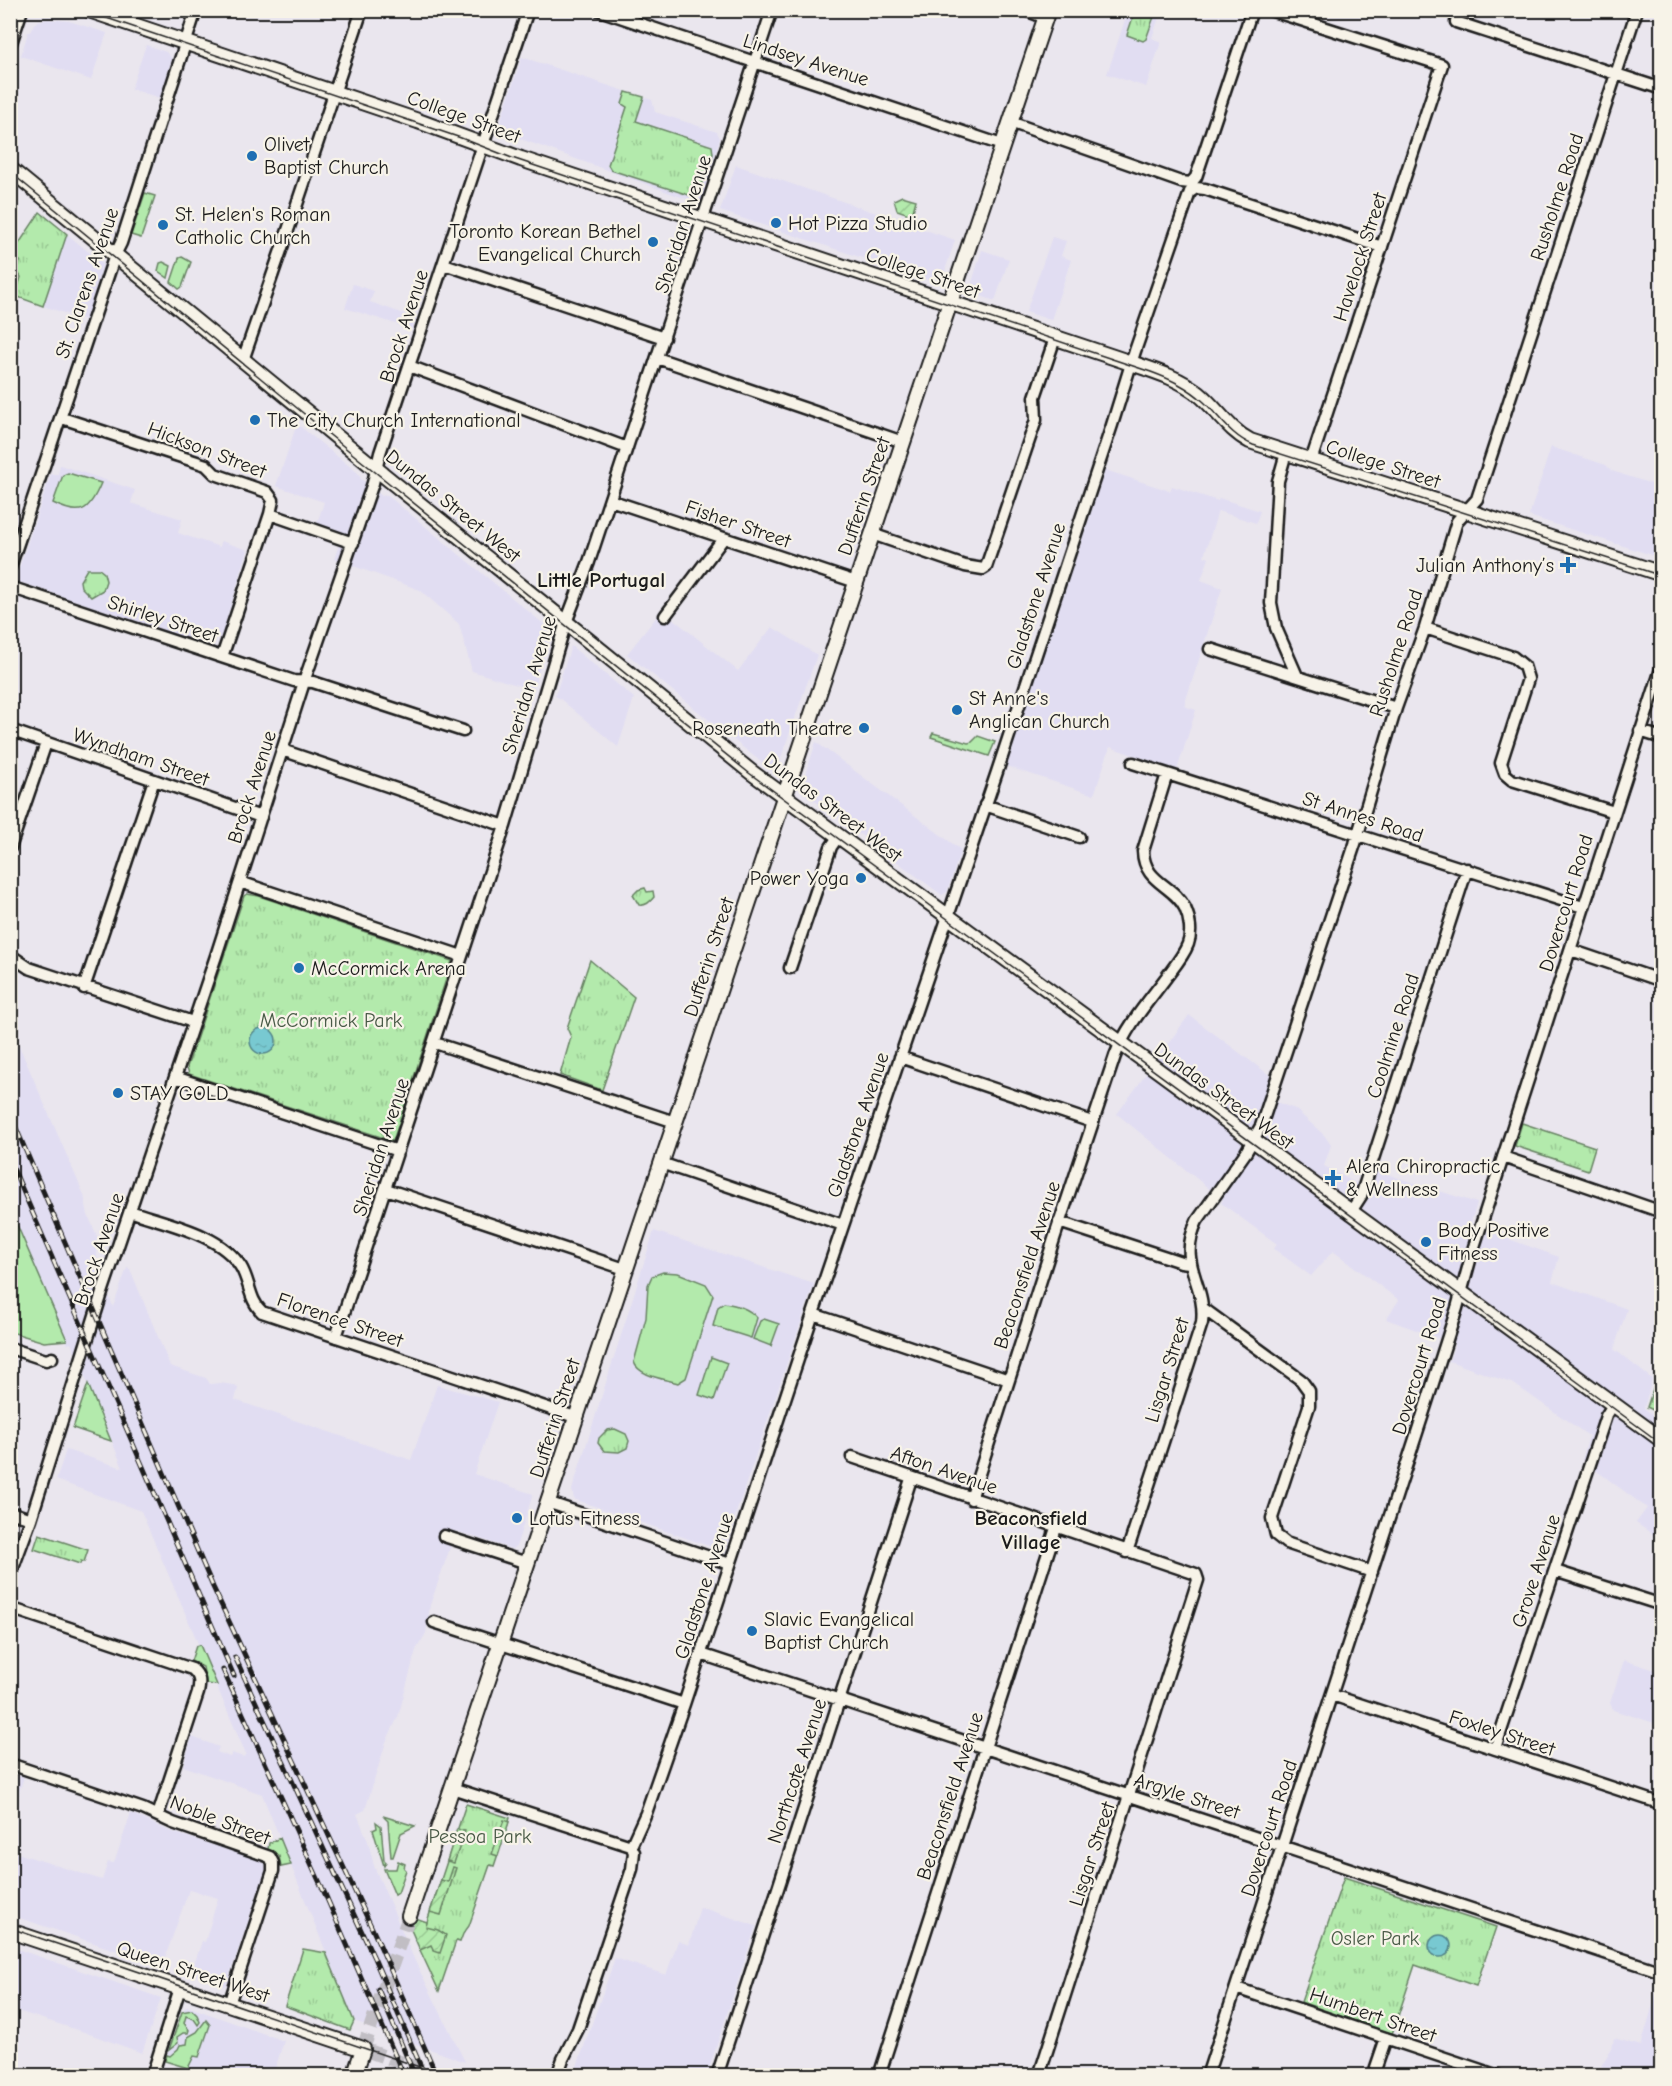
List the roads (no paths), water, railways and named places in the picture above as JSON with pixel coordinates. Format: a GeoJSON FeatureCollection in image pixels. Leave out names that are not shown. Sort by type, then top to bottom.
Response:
{"type":"FeatureCollection","features":[{"type":"Feature","properties":{"kind":"main road","name":"College Street"},"geometry":{"type":"LineString","coordinates":[[89,10],[521,159],[1131,363],[1183,383],[1199,393],[1243,437],[1286,453],[1662,574]]}},
{"type":"Feature","properties":{"kind":"main road","name":"Dufferin Street"},"geometry":{"type":"LineString","coordinates":[[409,1916],[1047,14]]}},
{"type":"Feature","properties":{"kind":"main road","name":"Dundas Street West"},"geometry":{"type":"LineString","coordinates":[[10,169],[783,796],[1662,1440]]}},
{"type":"Feature","properties":{"kind":"main road","name":"Queen Street West"},"geometry":{"type":"LineString","coordinates":[[10,1931],[363,2049],[354,2076]]}},
{"type":"Feature","properties":{"kind":"street"},"geometry":{"type":"LineString","coordinates":[[10,46],[22,10]]}},
{"type":"Feature","properties":{"kind":"street","name":"St. Clarens Avenue"},"geometry":{"type":"LineString","coordinates":[[10,567],[62,418],[196,10]]}},
{"type":"Feature","properties":{"kind":"street"},"geometry":{"type":"LineString","coordinates":[[243,360],[362,10]]}},
{"type":"Feature","properties":{"kind":"street","name":"Brock Avenue"},"geometry":{"type":"LineString","coordinates":[[10,1576],[31,1519],[102,1293],[353,543],[409,366],[528,10]]}},
{"type":"Feature","properties":{"kind":"street","name":"Lindsey Avenue"},"geometry":{"type":"LineString","coordinates":[[599,10],[1002,145]]}},
{"type":"Feature","properties":{"kind":"street","name":"Sheridan Avenue"},"geometry":{"type":"LineString","coordinates":[[336,1337],[505,826],[566,622],[610,500],[772,10]]}},
{"type":"Feature","properties":{"kind":"street"},"geometry":{"type":"LineString","coordinates":[[1024,10],[1047,14]]}},
{"type":"Feature","properties":{"kind":"street","name":"Gladstone Avenue"},"geometry":{"type":"LineString","coordinates":[[557,2076],[562,2060],[578,2029],[632,1869],[634,1852],[631,1846],[646,1813],[684,1704],[813,1314],[986,805],[1131,363],[1252,10]]}},
{"type":"Feature","properties":{"kind":"street","name":"Havelock Street"},"geometry":{"type":"LineString","coordinates":[[1270,10],[1442,65],[1311,461]]}},
{"type":"Feature","properties":{"kind":"street"},"geometry":{"type":"LineString","coordinates":[[1460,10],[1456,22],[1662,89]]}},
{"type":"Feature","properties":{"kind":"street","name":"Rusholme Road"},"geometry":{"type":"LineString","coordinates":[[1252,1141],[1261,1126],[1358,834],[1457,521],[1477,499],[1637,10]]}},
{"type":"Feature","properties":{"kind":"street"},"geometry":{"type":"LineString","coordinates":[[1010,122],[1382,247]]}},
{"type":"Feature","properties":{"kind":"street"},"geometry":{"type":"LineString","coordinates":[[444,264],[664,338]]}},
{"type":"Feature","properties":{"kind":"street"},"geometry":{"type":"LineString","coordinates":[[872,534],[964,566],[983,569],[986,567],[1036,420],[1035,397],[1055,338]]}},
{"type":"Feature","properties":{"kind":"street"},"geometry":{"type":"LineString","coordinates":[[657,358],[903,442]]}},
{"type":"Feature","properties":{"kind":"street"},"geometry":{"type":"LineString","coordinates":[[409,366],[627,448]]}},
{"type":"Feature","properties":{"kind":"street","name":"Hickson Street"},"geometry":{"type":"LineString","coordinates":[[62,418],[206,465],[215,474],[267,492],[273,500],[270,514]]}},
{"type":"Feature","properties":{"kind":"street"},"geometry":{"type":"LineString","coordinates":[[1286,453],[1278,481],[1271,603],[1276,628],[1297,676]]}},
{"type":"Feature","properties":{"kind":"street","name":"Fisher Street"},"geometry":{"type":"LineString","coordinates":[[610,500],[856,582]]}},
{"type":"Feature","properties":{"kind":"street"},"geometry":{"type":"LineString","coordinates":[[222,657],[270,514],[353,543]]}},
{"type":"Feature","properties":{"kind":"street"},"geometry":{"type":"LineString","coordinates":[[664,616],[723,539]]}},
{"type":"Feature","properties":{"kind":"street","name":"Shirley Street"},"geometry":{"type":"LineString","coordinates":[[10,587],[294,681],[313,682],[463,731]]}},
{"type":"Feature","properties":{"kind":"street"},"geometry":{"type":"LineString","coordinates":[[1425,628],[1513,657],[1524,666],[1528,679],[1501,764],[1505,774],[1512,780],[1614,812]]}},
{"type":"Feature","properties":{"kind":"street"},"geometry":{"type":"LineString","coordinates":[[1210,649],[1396,708]]}},
{"type":"Feature","properties":{"kind":"street","name":"Dovercourt Road"},"geometry":{"type":"LineString","coordinates":[[1207,2076],[1372,1572],[1662,666]]}},
{"type":"Feature","properties":{"kind":"street","name":"Wyndham Street"},"geometry":{"type":"LineString","coordinates":[[10,730],[261,817]]}},
{"type":"Feature","properties":{"kind":"street"},"geometry":{"type":"LineString","coordinates":[[1640,731],[1662,738]]}},
{"type":"Feature","properties":{"kind":"street"},"geometry":{"type":"LineString","coordinates":[[10,848],[46,742]]}},
{"type":"Feature","properties":{"kind":"street"},"geometry":{"type":"LineString","coordinates":[[282,750],[505,826]]}},
{"type":"Feature","properties":{"kind":"street","name":"St Annes Road"},"geometry":{"type":"LineString","coordinates":[[1132,763],[1583,907]]}},
{"type":"Feature","properties":{"kind":"street","name":"Beaconsfield Avenue"},"geometry":{"type":"LineString","coordinates":[[971,1498],[1059,1222],[1120,1044],[1126,1032],[1181,956],[1189,940],[1189,924],[1184,906],[1149,873],[1143,860],[1143,851],[1167,774]]}},
{"type":"Feature","properties":{"kind":"street"},"geometry":{"type":"LineString","coordinates":[[84,988],[154,780]]}},
{"type":"Feature","properties":{"kind":"street"},"geometry":{"type":"LineString","coordinates":[[986,805],[1079,837]]}},
{"type":"Feature","properties":{"kind":"street"},"geometry":{"type":"LineString","coordinates":[[790,968],[831,847],[838,837]]}},
{"type":"Feature","properties":{"kind":"street","name":"Coolmine Road"},"geometry":{"type":"LineString","coordinates":[[1350,1213],[1361,1196],[1467,869]]}},
{"type":"Feature","properties":{"kind":"street"},"geometry":{"type":"LineString","coordinates":[[240,882],[462,956]]}},
{"type":"Feature","properties":{"kind":"street"},"geometry":{"type":"LineString","coordinates":[[1571,950],[1662,981]]}},
{"type":"Feature","properties":{"kind":"street"},"geometry":{"type":"LineString","coordinates":[[10,955],[29,968],[193,1022]]}},
{"type":"Feature","properties":{"kind":"street"},"geometry":{"type":"LineString","coordinates":[[435,1043],[675,1122]]}},
{"type":"Feature","properties":{"kind":"street"},"geometry":{"type":"LineString","coordinates":[[900,1057],[1092,1122]]}},
{"type":"Feature","properties":{"kind":"street"},"geometry":{"type":"LineString","coordinates":[[175,1077],[398,1152]]}},
{"type":"Feature","properties":{"kind":"street","name":"Lisgar Street"},"geometry":{"type":"LineString","coordinates":[[1127,1552],[1202,1323],[1204,1309],[1190,1263],[1190,1244],[1197,1221],[1252,1141]]}},
{"type":"Feature","properties":{"kind":"street"},"geometry":{"type":"LineString","coordinates":[[1503,1157],[1662,1212]]}},
{"type":"Feature","properties":{"kind":"street"},"geometry":{"type":"LineString","coordinates":[[661,1163],[843,1225]]}},
{"type":"Feature","properties":{"kind":"street"},"geometry":{"type":"LineString","coordinates":[[386,1189],[625,1269]]}},
{"type":"Feature","properties":{"kind":"street","name":"Florence Street"},"geometry":{"type":"LineString","coordinates":[[130,1211],[212,1240],[222,1246],[242,1269],[252,1301],[262,1312],[575,1417]]}},
{"type":"Feature","properties":{"kind":"street"},"geometry":{"type":"LineString","coordinates":[[1059,1222],[1190,1263]]}},
{"type":"Feature","properties":{"kind":"street"},"geometry":{"type":"LineString","coordinates":[[1204,1309],[1295,1375],[1308,1391],[1309,1406],[1272,1518],[1276,1535],[1297,1548],[1372,1572]]}},
{"type":"Feature","properties":{"kind":"street"},"geometry":{"type":"LineString","coordinates":[[813,1314],[1009,1380]]}},
{"type":"Feature","properties":{"kind":"street"},"geometry":{"type":"LineString","coordinates":[[10,1348],[46,1360],[52,1358]]}},
{"type":"Feature","properties":{"kind":"street","name":"Grove Avenue"},"geometry":{"type":"LineString","coordinates":[[1495,1749],[1606,1416],[1613,1405]]}},
{"type":"Feature","properties":{"kind":"street","name":"Afton Avenue"},"geometry":{"type":"LineString","coordinates":[[852,1457],[911,1479],[1196,1574]]}},
{"type":"Feature","properties":{"kind":"street","name":"Northcote Avenue"},"geometry":{"type":"LineString","coordinates":[[717,2076],[911,1479]]}},
{"type":"Feature","properties":{"kind":"street"},"geometry":{"type":"LineString","coordinates":[[547,1502],[730,1564]]}},
{"type":"Feature","properties":{"kind":"street"},"geometry":{"type":"LineString","coordinates":[[10,1512],[31,1519]]}},
{"type":"Feature","properties":{"kind":"street","name":"Beaconsfield Avenue"},"geometry":{"type":"LineString","coordinates":[[879,2076],[1056,1528]]}},
{"type":"Feature","properties":{"kind":"street"},"geometry":{"type":"LineString","coordinates":[[444,1536],[527,1563]]}},
{"type":"Feature","properties":{"kind":"street"},"geometry":{"type":"LineString","coordinates":[[1555,1570],[1662,1605]]}},
{"type":"Feature","properties":{"kind":"street","name":"Lisgar Street"},"geometry":{"type":"LineString","coordinates":[[1039,2076],[1198,1580],[1196,1574]]}},
{"type":"Feature","properties":{"kind":"street"},"geometry":{"type":"LineString","coordinates":[[10,1608],[192,1669],[197,1673],[200,1680],[198,1693],[158,1815]]}},
{"type":"Feature","properties":{"kind":"street"},"geometry":{"type":"LineString","coordinates":[[434,1622],[684,1704]]}},
{"type":"Feature","properties":{"kind":"street","name":"Argyle Street"},"geometry":{"type":"LineString","coordinates":[[700,1654],[1662,1972]]}},
{"type":"Feature","properties":{"kind":"street","name":"Foxley Street"},"geometry":{"type":"LineString","coordinates":[[1332,1695],[1662,1804]]}},
{"type":"Feature","properties":{"kind":"street","name":"Noble Street"},"geometry":{"type":"LineString","coordinates":[[10,1764],[158,1815],[173,1823],[270,1857],[273,1871],[229,2004]]}},
{"type":"Feature","properties":{"kind":"street"},"geometry":{"type":"LineString","coordinates":[[452,1788],[631,1846]]}},
{"type":"Feature","properties":{"kind":"street"},"geometry":{"type":"LineString","coordinates":[[152,2076],[180,1988]]}},
{"type":"Feature","properties":{"kind":"street","name":"Humbert Street"},"geometry":{"type":"LineString","coordinates":[[1236,1988],[1499,2076]]}},
{"type":"Feature","properties":{"kind":"street"},"geometry":{"type":"LineString","coordinates":[[1373,2076],[1386,2038]]}},
{"type":"Feature","properties":{"kind":"water"},"geometry":{"type":"Polygon","coordinates":[[[263,1028],[272,1032],[276,1041],[272,1050],[263,1054],[254,1050],[250,1041],[254,1032],[263,1028]]]}},
{"type":"Feature","properties":{"kind":"water"},"geometry":{"type":"Polygon","coordinates":[[[1440,1935],[1450,1942],[1451,1946],[1444,1956],[1440,1957],[1430,1950],[1429,1946],[1436,1936],[1440,1935]]]}},
{"type":"Feature","properties":{"kind":"tunnel"},"geometry":{"type":"LineString","coordinates":[[409,1916],[363,2049],[439,2076]]}},
{"type":"Feature","properties":{"kind":"tram line"},"geometry":{"type":"LineString","coordinates":[[83,10],[461,138],[512,158],[1151,372],[1192,392],[1232,431],[1253,445],[1662,576]]}},
{"type":"Feature","properties":{"kind":"tram line"},"geometry":{"type":"LineString","coordinates":[[10,172],[359,459],[749,773],[1662,1444]]}},
{"type":"Feature","properties":{"kind":"tram line"},"geometry":{"type":"LineString","coordinates":[[10,1928],[446,2076]]}},
{"type":"Feature","properties":{"kind":"railway"},"geometry":{"type":"LineString","coordinates":[[10,1114],[213,1587],[378,1941],[437,2076]]}},
{"type":"Feature","properties":{"kind":"railway"},"geometry":{"type":"LineString","coordinates":[[10,1161],[234,1676]]}},
{"type":"Feature","properties":{"kind":"railway"},"geometry":{"type":"LineString","coordinates":[[235,1657],[374,1958],[425,2076]]}},
{"type":"Feature","properties":{"kind":"railway"},"geometry":{"type":"LineString","coordinates":[[223,1670],[325,1894],[404,2076]]}},
{"type":"Feature","properties":{"kind":"railway"},"geometry":{"type":"LineString","coordinates":[[378,1989],[415,2076]]}},
{"type":"Feature","properties":{"kind":"place","name":"Olivet Baptist Church"},"geometry":{"type":"Point","coordinates":[252,156]}},
{"type":"Feature","properties":{"kind":"place","name":"Hot Pizza Studio"},"geometry":{"type":"Point","coordinates":[776,223]}},
{"type":"Feature","properties":{"kind":"place","name":"St. Helen's Roman Catholic Church"},"geometry":{"type":"Point","coordinates":[163,225]}},
{"type":"Feature","properties":{"kind":"place","name":"Toronto Korean Bethel Evangelical Church"},"geometry":{"type":"Point","coordinates":[653,242]}},
{"type":"Feature","properties":{"kind":"place","name":"The City Church International"},"geometry":{"type":"Point","coordinates":[255,420]}},
{"type":"Feature","properties":{"kind":"place","name":"Julian Anthony’s"},"geometry":{"type":"Point","coordinates":[1568,565]}},
{"type":"Feature","properties":{"kind":"place","name":"St Anne's Anglican Church"},"geometry":{"type":"Point","coordinates":[957,710]}},
{"type":"Feature","properties":{"kind":"place","name":"Roseneath Theatre"},"geometry":{"type":"Point","coordinates":[864,728]}},
{"type":"Feature","properties":{"kind":"place","name":"Power Yoga"},"geometry":{"type":"Point","coordinates":[861,878]}},
{"type":"Feature","properties":{"kind":"place","name":"McCormick Arena"},"geometry":{"type":"Point","coordinates":[299,968]}},
{"type":"Feature","properties":{"kind":"place","name":"STAY GOLD"},"geometry":{"type":"Point","coordinates":[118,1093]}},
{"type":"Feature","properties":{"kind":"place","name":"Alera Chiropractic & Wellness"},"geometry":{"type":"Point","coordinates":[1333,1178]}},
{"type":"Feature","properties":{"kind":"place","name":"Body Positive Fitness"},"geometry":{"type":"Point","coordinates":[1426,1242]}},
{"type":"Feature","properties":{"kind":"place","name":"Lotus Fitness"},"geometry":{"type":"Point","coordinates":[517,1518]}},
{"type":"Feature","properties":{"kind":"place","name":"Slavic Evangelical Baptist Church"},"geometry":{"type":"Point","coordinates":[752,1631]}},
{"type":"Feature","properties":{"kind":"district","name":"Little Portugal"},"geometry":{"type":"Point","coordinates":[601,580]}},
{"type":"Feature","properties":{"kind":"district","name":"Beaconsfield Village"},"geometry":{"type":"Point","coordinates":[1031,1530]}},
{"type":"Feature","properties":{"kind":"park label","name":"McCormick Park"},"geometry":{"type":"Point","coordinates":[331,1020]}},
{"type":"Feature","properties":{"kind":"park label","name":"Pessoa Park"},"geometry":{"type":"Point","coordinates":[480,1836]}},
{"type":"Feature","properties":{"kind":"park label","name":"Osler Park"},"geometry":{"type":"Point","coordinates":[1375,1938]}}]}
